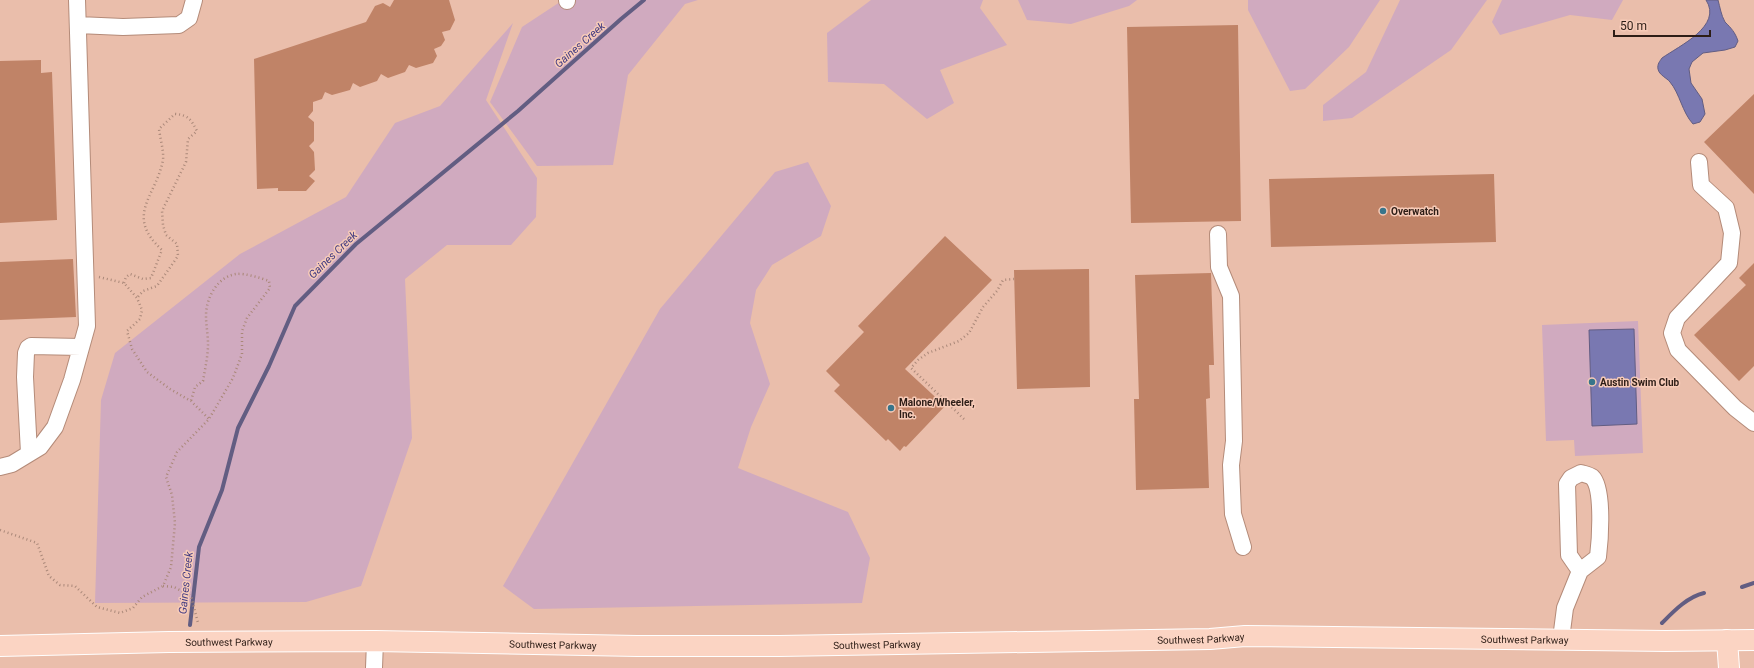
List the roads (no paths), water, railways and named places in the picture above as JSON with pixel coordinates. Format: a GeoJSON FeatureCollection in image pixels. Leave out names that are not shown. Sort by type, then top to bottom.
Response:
{"type":"FeatureCollection","features":[{"type":"Feature","properties":{"kind":"main road","name":"Southwest Parkway"},"geometry":{"type":"LineString","coordinates":[[0,646],[177,642],[375,642],[637,646],[779,646],[1210,638],[1245,636],[1754,640]]}},
{"type":"Feature","properties":{"kind":"main road"},"geometry":{"type":"LineString","coordinates":[[1727,640],[1729,668]]}},
{"type":"Feature","properties":{"kind":"street"},"geometry":{"type":"LineString","coordinates":[[0,467],[12,464],[40,446],[55,427],[87,326],[78,0]]}},
{"type":"Feature","properties":{"kind":"street"},"geometry":{"type":"LineString","coordinates":[[78,24],[123,27],[179,25],[189,18],[194,0]]}},
{"type":"Feature","properties":{"kind":"street"},"geometry":{"type":"LineString","coordinates":[[1699,162],[1701,185],[1726,208],[1732,233],[1729,263],[1677,318],[1672,334],[1678,350],[1735,408],[1754,423]]}},
{"type":"Feature","properties":{"kind":"street"},"geometry":{"type":"LineString","coordinates":[[1218,234],[1218,267],[1231,296],[1234,441],[1231,465],[1234,514],[1243,547]]}},
{"type":"Feature","properties":{"kind":"street"},"geometry":{"type":"LineString","coordinates":[[29,453],[24,377],[26,352],[31,346],[81,347]]}},
{"type":"Feature","properties":{"kind":"street"},"geometry":{"type":"LineString","coordinates":[[1561,639],[1565,608],[1580,571],[1598,557],[1601,540],[1599,491],[1591,476],[1580,473],[1571,478],[1567,484],[1569,555],[1580,571]]}},
{"type":"Feature","properties":{"kind":"street"},"geometry":{"type":"LineString","coordinates":[[374,668],[375,642]]}},
{"type":"Feature","properties":{"kind":"water"},"geometry":{"type":"Polygon","coordinates":[[[1706,0],[1718,0],[1725,22],[1731,28],[1738,41],[1735,47],[1703,53],[1692,62],[1689,69],[1691,83],[1702,99],[1705,114],[1700,122],[1693,124],[1686,114],[1673,87],[1660,73],[1658,66],[1662,58],[1688,41],[1704,27],[1709,18],[1710,9],[1706,0]]]}},
{"type":"Feature","properties":{"kind":"water"},"geometry":{"type":"Polygon","coordinates":[[[1634,329],[1637,424],[1592,426],[1589,330],[1634,329]]]}},
{"type":"Feature","properties":{"kind":"waterway","name":"Gaines Creek"},"geometry":{"type":"LineString","coordinates":[[190,625],[199,547],[222,490],[238,428],[269,366],[295,306],[356,244],[518,111],[644,0]]}},
{"type":"Feature","properties":{"kind":"waterway"},"geometry":{"type":"LineString","coordinates":[[1742,587],[1754,583]]}},
{"type":"Feature","properties":{"kind":"waterway"},"geometry":{"type":"LineString","coordinates":[[1662,623],[1686,601],[1704,593]]}},
{"type":"Feature","properties":{"kind":"place","name":"Overwatch"},"geometry":{"type":"Point","coordinates":[1383,211]}},
{"type":"Feature","properties":{"kind":"place","name":"Austin Swim Club"},"geometry":{"type":"Point","coordinates":[1592,382]}},
{"type":"Feature","properties":{"kind":"place","name":"Malone/Wheeler, Inc."},"geometry":{"type":"Point","coordinates":[891,408]}}]}
